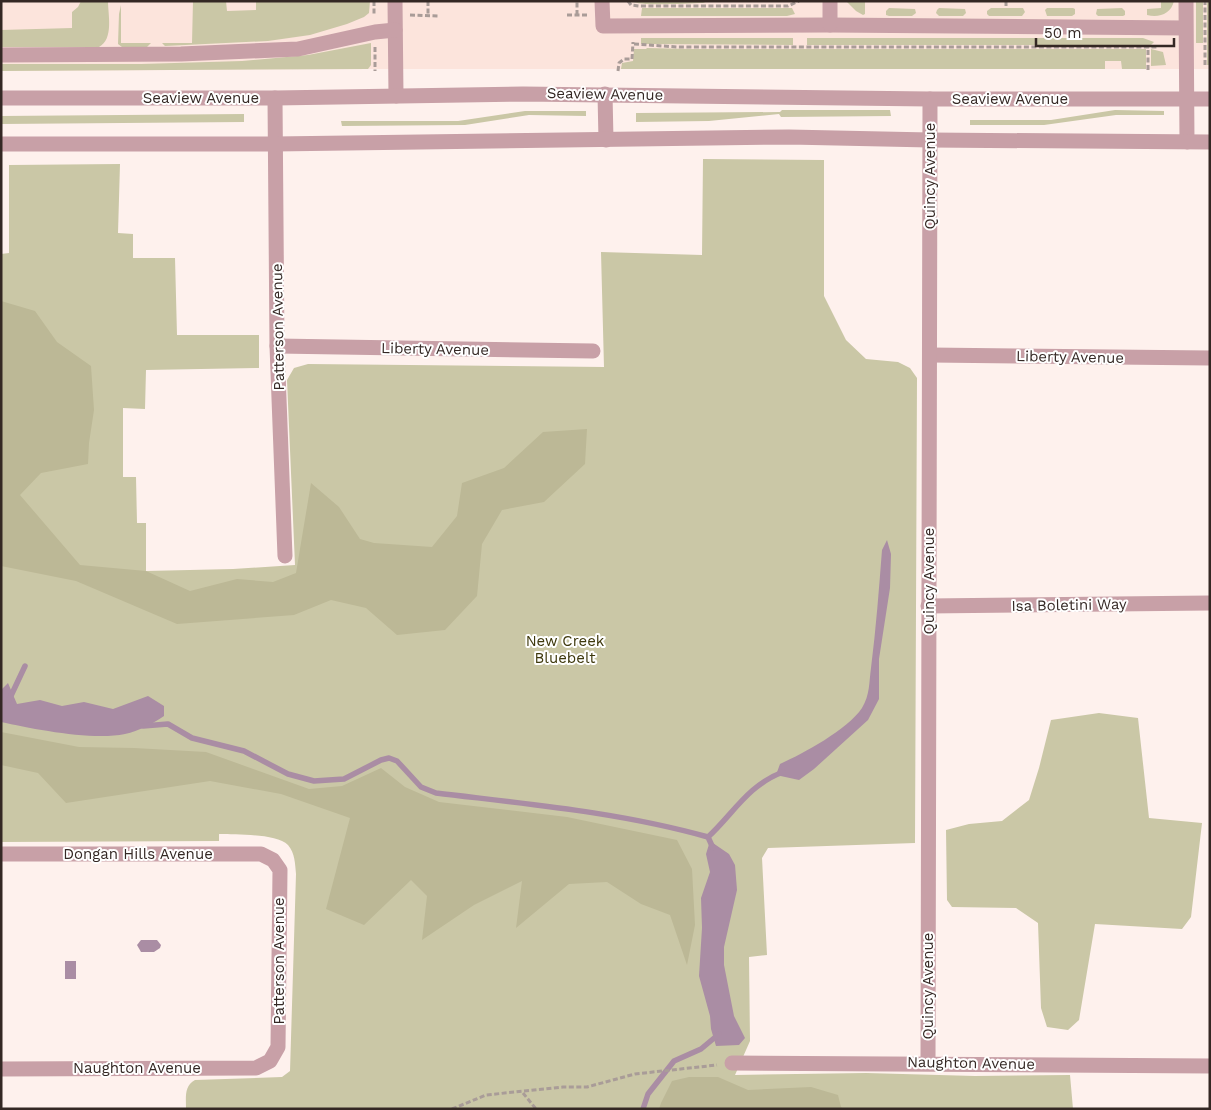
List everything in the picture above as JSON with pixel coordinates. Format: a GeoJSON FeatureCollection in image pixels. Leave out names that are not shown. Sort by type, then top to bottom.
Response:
{"type":"FeatureCollection","features":[{"type":"Feature","properties":{"kind":"street"},"geometry":{"type":"LineString","coordinates":[[395,1],[396,96]]}},
{"type":"Feature","properties":{"kind":"street"},"geometry":{"type":"LineString","coordinates":[[602,1],[603,26],[830,25],[1185,28]]}},
{"type":"Feature","properties":{"kind":"street"},"geometry":{"type":"LineString","coordinates":[[830,1],[830,25]]}},
{"type":"Feature","properties":{"kind":"street"},"geometry":{"type":"LineString","coordinates":[[1186,1],[1187,142]]}},
{"type":"Feature","properties":{"kind":"street"},"geometry":{"type":"LineString","coordinates":[[1,55],[181,54],[298,49],[375,32],[395,30]]}},
{"type":"Feature","properties":{"kind":"street"},"geometry":{"type":"LineString","coordinates":[[605,94],[606,140]]}},
{"type":"Feature","properties":{"kind":"street","name":"Seaview Avenue"},"geometry":{"type":"LineString","coordinates":[[1,98],[275,98],[605,94],[930,99],[1210,99]]}},
{"type":"Feature","properties":{"kind":"street","name":"Patterson Avenue"},"geometry":{"type":"LineString","coordinates":[[275,98],[277,346],[285,556]]}},
{"type":"Feature","properties":{"kind":"street","name":"Quincy Avenue"},"geometry":{"type":"LineString","coordinates":[[928,1063],[930,99]]}},
{"type":"Feature","properties":{"kind":"street"},"geometry":{"type":"LineString","coordinates":[[1,144],[275,144],[789,137],[1210,142]]}},
{"type":"Feature","properties":{"kind":"street","name":"Liberty Avenue"},"geometry":{"type":"LineString","coordinates":[[277,346],[593,351]]}},
{"type":"Feature","properties":{"kind":"street","name":"Liberty Avenue"},"geometry":{"type":"LineString","coordinates":[[930,355],[1210,358]]}},
{"type":"Feature","properties":{"kind":"street","name":"Isa Boletini Way"},"geometry":{"type":"LineString","coordinates":[[928,606],[1210,603]]}},
{"type":"Feature","properties":{"kind":"street","name":"Dongan Hills Avenue"},"geometry":{"type":"LineString","coordinates":[[1,854],[261,854],[273,860]]}},
{"type":"Feature","properties":{"kind":"street","name":"Patterson Avenue"},"geometry":{"type":"LineString","coordinates":[[270,1061],[278,1048],[280,870],[273,860]]}},
{"type":"Feature","properties":{"kind":"street","name":"Naughton Avenue"},"geometry":{"type":"LineString","coordinates":[[1,1068],[256,1068],[270,1061]]}},
{"type":"Feature","properties":{"kind":"street","name":"Naughton Avenue"},"geometry":{"type":"LineString","coordinates":[[732,1062],[1210,1066]]}},
{"type":"Feature","properties":{"kind":"path"},"geometry":{"type":"LineString","coordinates":[[374,1],[374,16]]}},
{"type":"Feature","properties":{"kind":"path"},"geometry":{"type":"LineString","coordinates":[[428,1],[428,16]]}},
{"type":"Feature","properties":{"kind":"path"},"geometry":{"type":"LineString","coordinates":[[577,1],[577,15]]}},
{"type":"Feature","properties":{"kind":"path"},"geometry":{"type":"LineString","coordinates":[[628,1],[639,6],[788,6],[799,1]]}},
{"type":"Feature","properties":{"kind":"path"},"geometry":{"type":"LineString","coordinates":[[1006,1],[1006,6]]}},
{"type":"Feature","properties":{"kind":"path"},"geometry":{"type":"LineString","coordinates":[[1205,1],[1205,71]]}},
{"type":"Feature","properties":{"kind":"path"},"geometry":{"type":"LineString","coordinates":[[567,14],[592,15]]}},
{"type":"Feature","properties":{"kind":"path"},"geometry":{"type":"LineString","coordinates":[[409,15],[439,16]]}},
{"type":"Feature","properties":{"kind":"path"},"geometry":{"type":"LineString","coordinates":[[618,71],[621,61],[632,59],[633,37]]}},
{"type":"Feature","properties":{"kind":"path"},"geometry":{"type":"LineString","coordinates":[[375,40],[375,71]]}},
{"type":"Feature","properties":{"kind":"path"},"geometry":{"type":"LineString","coordinates":[[633,44],[678,47],[1158,47]]}},
{"type":"Feature","properties":{"kind":"path"},"geometry":{"type":"LineString","coordinates":[[1148,47],[1148,70]]}},
{"type":"Feature","properties":{"kind":"path"},"geometry":{"type":"LineString","coordinates":[[452,1109],[486,1095],[563,1087],[587,1087],[635,1074],[706,1066]]}},
{"type":"Feature","properties":{"kind":"path"},"geometry":{"type":"LineString","coordinates":[[523,1092],[536,1109]]}},
{"type":"Feature","properties":{"kind":"shaded area"},"geometry":{"type":"Polygon","coordinates":[[[1,1],[1210,1],[1210,69],[1,71],[1,1]]]}},
{"type":"Feature","properties":{"kind":"shaded area"},"geometry":{"type":"Polygon","coordinates":[[[1,301],[35,311],[57,342],[91,366],[94,410],[88,464],[41,473],[20,495],[80,565],[146,571],[190,591],[237,579],[273,582],[296,573],[311,483],[339,507],[360,539],[374,543],[432,547],[457,516],[462,483],[504,468],[543,432],[587,429],[585,464],[544,502],[502,510],[482,544],[477,596],[445,630],[397,635],[366,608],[331,600],[294,615],[177,624],[76,581],[1,566],[1,301]]]}},
{"type":"Feature","properties":{"kind":"shaded area"},"geometry":{"type":"Polygon","coordinates":[[[887,540],[891,554],[890,588],[879,659],[879,699],[868,720],[814,769],[799,780],[776,775],[780,764],[801,754],[836,732],[855,716],[865,703],[868,693],[876,623],[882,550],[887,540]]]}},
{"type":"Feature","properties":{"kind":"shaded area"},"geometry":{"type":"Polygon","coordinates":[[[8,683],[17,704],[40,700],[62,706],[84,702],[113,709],[148,696],[164,706],[164,716],[135,731],[112,736],[80,735],[14,725],[1,722],[1,690],[8,683]]]}},
{"type":"Feature","properties":{"kind":"shaded area"},"geometry":{"type":"Polygon","coordinates":[[[1,732],[79,747],[206,752],[309,789],[342,786],[381,768],[405,787],[439,802],[567,817],[677,840],[692,869],[695,925],[687,965],[670,915],[641,904],[607,882],[569,884],[516,928],[522,881],[474,905],[422,940],[427,896],[411,880],[364,925],[326,909],[350,818],[281,794],[210,781],[66,803],[38,773],[1,765],[1,732]]]}},
{"type":"Feature","properties":{"kind":"shaded area"},"geometry":{"type":"Polygon","coordinates":[[[710,841],[729,854],[735,865],[737,890],[724,947],[724,965],[734,1016],[745,1038],[739,1045],[716,1046],[699,976],[702,928],[701,898],[710,872],[706,854],[710,841]]]}},
{"type":"Feature","properties":{"kind":"shaded area"},"geometry":{"type":"Polygon","coordinates":[[[141,940],[157,940],[161,945],[160,948],[154,952],[141,952],[137,945],[141,940]]]}},
{"type":"Feature","properties":{"kind":"shaded area"},"geometry":{"type":"Polygon","coordinates":[[[65,961],[76,961],[76,979],[65,979],[65,961]]]}},
{"type":"Feature","properties":{"kind":"shaded area"},"geometry":{"type":"Polygon","coordinates":[[[689,1077],[718,1077],[748,1090],[811,1087],[838,1095],[841,1107],[844,1109],[659,1109],[672,1081],[689,1077]]]}},
{"type":"Feature","properties":{"kind":"green space"},"geometry":{"type":"Polygon","coordinates":[[[81,1],[108,1],[108,33],[104,43],[99,47],[1,47],[1,30],[72,28],[72,12],[81,1]]]}},
{"type":"Feature","properties":{"kind":"green space"},"geometry":{"type":"Polygon","coordinates":[[[193,1],[226,1],[227,11],[256,10],[256,1],[370,1],[369,13],[364,17],[310,35],[268,41],[165,46],[162,43],[192,43],[193,1]]]}},
{"type":"Feature","properties":{"kind":"green space"},"geometry":{"type":"Polygon","coordinates":[[[631,1],[708,1],[703,3],[644,4],[631,1]]]}},
{"type":"Feature","properties":{"kind":"green space"},"geometry":{"type":"Polygon","coordinates":[[[846,1],[865,1],[865,14],[863,15],[856,11],[846,1]]]}},
{"type":"Feature","properties":{"kind":"green space"},"geometry":{"type":"Polygon","coordinates":[[[1161,1],[1174,1],[1170,9],[1164,14],[1156,16],[1147,15],[1147,9],[1161,8],[1161,1]]]}},
{"type":"Feature","properties":{"kind":"green space"},"geometry":{"type":"Polygon","coordinates":[[[1196,1],[1203,1],[1203,43],[1196,43],[1196,1]]]}},
{"type":"Feature","properties":{"kind":"green space"},"geometry":{"type":"Polygon","coordinates":[[[1207,1],[1210,1],[1210,65],[1207,65],[1207,1]]]}},
{"type":"Feature","properties":{"kind":"green space"},"geometry":{"type":"Polygon","coordinates":[[[121,5],[121,43],[151,43],[147,47],[122,47],[118,44],[121,5]]]}},
{"type":"Feature","properties":{"kind":"green space"},"geometry":{"type":"Polygon","coordinates":[[[642,8],[792,8],[795,14],[787,16],[641,16],[642,8]]]}},
{"type":"Feature","properties":{"kind":"green space"},"geometry":{"type":"Polygon","coordinates":[[[889,8],[915,9],[916,13],[912,16],[889,16],[886,15],[886,11],[889,8]]]}},
{"type":"Feature","properties":{"kind":"green space"},"geometry":{"type":"Polygon","coordinates":[[[939,8],[965,9],[966,13],[963,16],[939,16],[936,13],[939,8]]]}},
{"type":"Feature","properties":{"kind":"green space"},"geometry":{"type":"Polygon","coordinates":[[[991,8],[1023,8],[1025,12],[1022,16],[989,16],[987,11],[991,8]]]}},
{"type":"Feature","properties":{"kind":"green space"},"geometry":{"type":"Polygon","coordinates":[[[1047,8],[1073,8],[1075,9],[1075,14],[1072,16],[1047,16],[1045,10],[1047,8]]]}},
{"type":"Feature","properties":{"kind":"green space"},"geometry":{"type":"Polygon","coordinates":[[[1122,8],[1125,11],[1123,16],[1098,16],[1096,14],[1097,9],[1122,8]]]}},
{"type":"Feature","properties":{"kind":"green space"},"geometry":{"type":"Polygon","coordinates":[[[641,38],[793,38],[793,45],[641,44],[641,38]]]}},
{"type":"Feature","properties":{"kind":"green space"},"geometry":{"type":"Polygon","coordinates":[[[807,38],[1143,38],[1154,42],[1151,45],[807,45],[807,38]]]}},
{"type":"Feature","properties":{"kind":"green space"},"geometry":{"type":"Polygon","coordinates":[[[371,43],[371,65],[368,69],[1,71],[1,64],[141,64],[242,61],[308,55],[371,43]]]}},
{"type":"Feature","properties":{"kind":"green space"},"geometry":{"type":"Polygon","coordinates":[[[634,49],[1146,49],[1146,69],[1122,69],[1121,61],[1105,61],[1105,69],[621,69],[622,63],[633,61],[634,49]]]}},
{"type":"Feature","properties":{"kind":"green space"},"geometry":{"type":"Polygon","coordinates":[[[1151,49],[1163,52],[1166,65],[1151,66],[1151,49]]]}},
{"type":"Feature","properties":{"kind":"green space"},"geometry":{"type":"Polygon","coordinates":[[[782,110],[890,110],[891,116],[781,117],[779,114],[709,121],[636,122],[636,113],[780,112],[782,110]]]}},
{"type":"Feature","properties":{"kind":"green space"},"geometry":{"type":"Polygon","coordinates":[[[1115,110],[1164,111],[1164,115],[1116,115],[1044,125],[970,125],[970,120],[1051,120],[1115,110]]]}},
{"type":"Feature","properties":{"kind":"green space"},"geometry":{"type":"Polygon","coordinates":[[[525,111],[586,111],[586,116],[529,115],[465,125],[342,126],[341,121],[458,121],[525,111]]]}},
{"type":"Feature","properties":{"kind":"green space"},"geometry":{"type":"Polygon","coordinates":[[[244,114],[244,122],[1,124],[1,116],[244,114]]]}},
{"type":"Feature","properties":{"kind":"green space","name":"New Creek Bluebelt"},"geometry":{"type":"Polygon","coordinates":[[[703,159],[824,160],[824,296],[846,340],[866,359],[898,362],[910,368],[917,378],[915,843],[768,848],[762,858],[767,955],[749,957],[750,1041],[735,1075],[866,1073],[975,1076],[1070,1075],[1073,1109],[186,1109],[187,1089],[191,1082],[195,1080],[282,1077],[290,1071],[296,874],[294,859],[288,845],[282,841],[275,838],[245,835],[219,834],[219,841],[1,842],[1,254],[9,253],[9,165],[120,164],[118,233],[133,234],[133,258],[175,258],[177,335],[259,335],[259,368],[146,370],[145,409],[123,408],[123,477],[136,477],[137,523],[146,523],[146,571],[233,569],[295,565],[287,380],[294,368],[308,364],[604,367],[601,252],[702,255],[703,159]]]}},
{"type":"Feature","properties":{"kind":"green space"},"geometry":{"type":"Polygon","coordinates":[[[1099,713],[1138,718],[1149,818],[1202,823],[1191,917],[1182,929],[1095,924],[1079,1020],[1068,1030],[1047,1027],[1041,1008],[1038,923],[1016,908],[952,907],[947,900],[946,830],[969,824],[1002,821],[1029,800],[1051,720],[1099,713]]]}},
{"type":"Feature","properties":{"kind":"waterway"},"geometry":{"type":"LineString","coordinates":[[9,700],[25,666]]}},
{"type":"Feature","properties":{"kind":"waterway"},"geometry":{"type":"LineString","coordinates":[[143,726],[168,724],[192,738],[244,751],[288,774],[314,781],[344,779],[381,760],[389,758],[397,761],[421,787],[436,793],[539,805],[641,821],[708,837],[713,848]]}},
{"type":"Feature","properties":{"kind":"waterway"},"geometry":{"type":"LineString","coordinates":[[708,837],[750,792],[760,784],[783,772]]}},
{"type":"Feature","properties":{"kind":"waterway"},"geometry":{"type":"LineString","coordinates":[[643,1109],[648,1094],[674,1061],[701,1049],[719,1034]]}}]}
